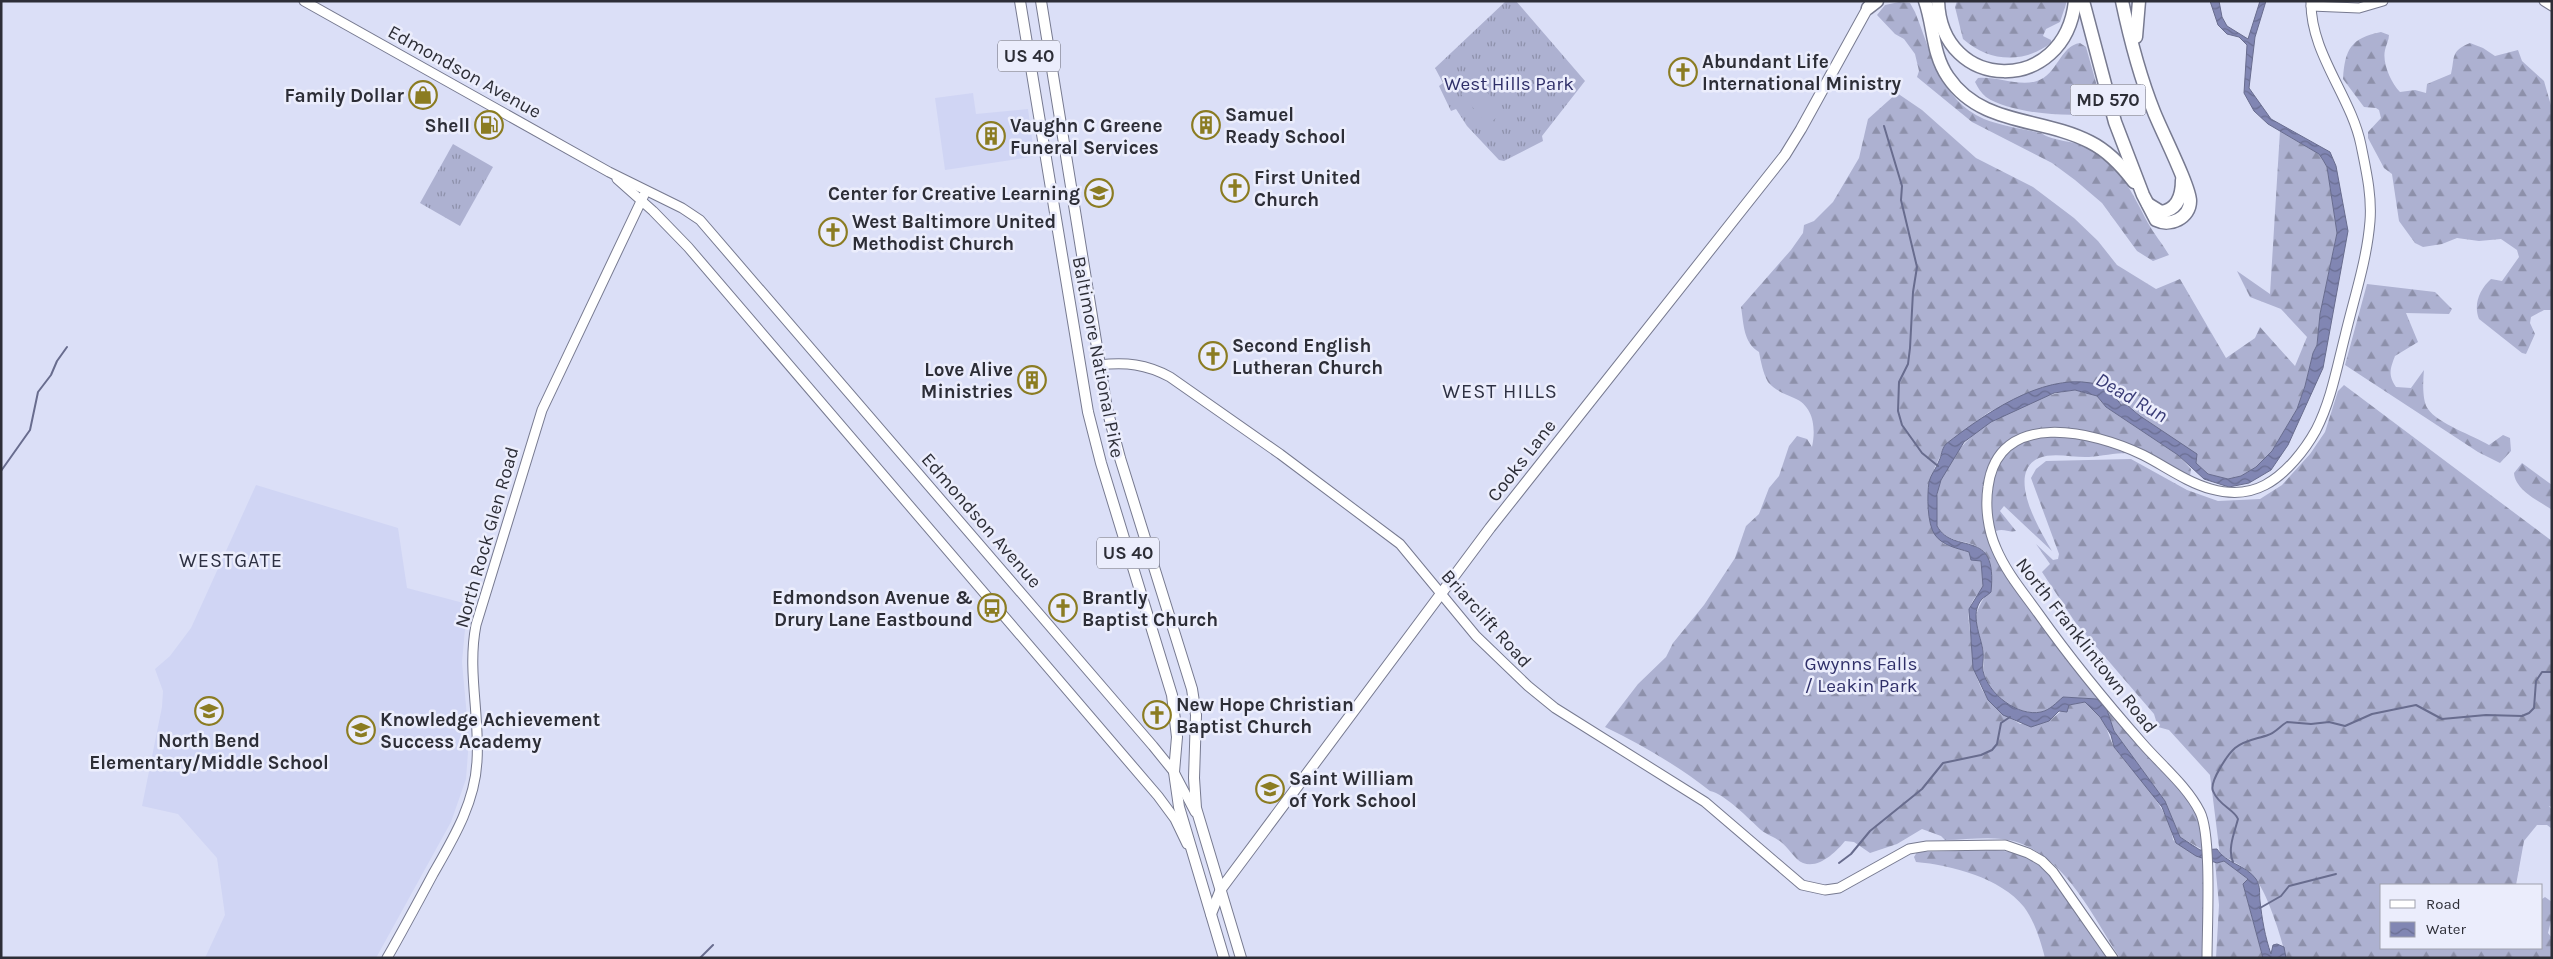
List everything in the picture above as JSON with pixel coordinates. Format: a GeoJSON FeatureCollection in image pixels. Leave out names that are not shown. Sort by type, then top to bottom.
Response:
{"type":"FeatureCollection","features":[{"type":"Feature","properties":{"kind":"highway"},"geometry":{"type":"LineString","coordinates":[[1917,1],[1929,22]]}},
{"type":"Feature","properties":{"kind":"highway"},"geometry":{"type":"LineString","coordinates":[[1925,1],[1929,22],[1943,68],[1948,77],[1968,99],[1992,113],[2088,141],[2101,148],[2122,167],[2146,200]]}},
{"type":"Feature","properties":{"kind":"highway"},"geometry":{"type":"LineString","coordinates":[[1938,1],[1945,33],[1959,53],[1976,65],[1987,69],[2009,71],[2031,66],[2053,53],[2066,33],[2075,1]]}},
{"type":"Feature","properties":{"kind":"highway","name":"MD 570"},"geometry":{"type":"LineString","coordinates":[[2083,1],[2115,122],[2146,200],[2154,218],[2158,222],[2171,222],[2183,216],[2190,208],[2190,199],[2153,110],[2122,1]]}},
{"type":"Feature","properties":{"kind":"highway"},"geometry":{"type":"LineString","coordinates":[[2136,55],[2139,1]]}},
{"type":"Feature","properties":{"kind":"main road","name":"Baltimore National Pike"},"geometry":{"type":"LineString","coordinates":[[1020,1],[1086,404],[1101,463],[1172,695],[1177,737],[1174,772],[1179,807],[1194,859]]}},
{"type":"Feature","properties":{"kind":"main road","name":"Baltimore National Pike"},"geometry":{"type":"LineString","coordinates":[[1041,1],[1099,365],[1120,458],[1194,701],[1196,731],[1194,794],[1200,824]]}},
{"type":"Feature","properties":{"kind":"main road","name":"Cooks Lane"},"geometry":{"type":"LineString","coordinates":[[1210,914],[1221,889],[1441,592],[1784,155],[1872,3]]}},
{"type":"Feature","properties":{"kind":"main road","name":"Edmondson Avenue"},"geometry":{"type":"LineString","coordinates":[[1200,824],[1241,958]]}},
{"type":"Feature","properties":{"kind":"main road","name":"Edmondson Avenue"},"geometry":{"type":"LineString","coordinates":[[1194,859],[1224,958]]}},
{"type":"Feature","properties":{"kind":"street","name":"Edmondson Avenue"},"geometry":{"type":"LineString","coordinates":[[304,1],[609,172],[682,208],[709,230],[1174,772],[1200,824]]}},
{"type":"Feature","properties":{"kind":"street"},"geometry":{"type":"LineString","coordinates":[[2311,4],[2359,8],[2383,1]]}},
{"type":"Feature","properties":{"kind":"street"},"geometry":{"type":"LineString","coordinates":[[2544,1],[2552,6]]}},
{"type":"Feature","properties":{"kind":"street","name":"North Franklintown Road"},"geometry":{"type":"LineString","coordinates":[[2207,958],[2206,833],[2200,812],[2189,796],[2096,689],[2003,563],[1990,529],[1987,488],[1994,463],[2004,449],[2018,439],[2038,434],[2064,432],[2092,437],[2142,455],[2199,485],[2234,493],[2254,490],[2276,478],[2294,461],[2311,439],[2325,409],[2340,357],[2365,253],[2370,208],[2369,184],[2358,133],[2318,39],[2311,4]]}},
{"type":"Feature","properties":{"kind":"street","name":"Edmondson Avenue"},"geometry":{"type":"LineString","coordinates":[[609,172],[641,200],[688,247],[1158,796],[1175,819],[1194,859]]}},
{"type":"Feature","properties":{"kind":"street","name":"North Rock Glen Road"},"geometry":{"type":"LineString","coordinates":[[387,958],[456,832],[471,794],[478,763],[472,645],[476,624],[542,410],[647,190]]}},
{"type":"Feature","properties":{"kind":"street","name":"Briarclift Road"},"geometry":{"type":"LineString","coordinates":[[1099,365],[1135,363],[1155,369],[1170,377],[1382,529],[1409,554],[1476,636],[1528,686],[1555,708],[1704,802],[1796,881],[1812,889],[1832,890],[1849,883],[1909,849],[1927,846],[2005,845],[2022,850],[2042,861],[2054,872],[2113,958]]}},
{"type":"Feature","properties":{"kind":"shaded area"},"geometry":{"type":"Polygon","coordinates":[[[973,93],[976,114],[1028,109],[1033,146],[1037,156],[945,170],[935,98],[973,93]]]}},
{"type":"Feature","properties":{"kind":"shaded area","name":"Knowledge Achievement Success Academy"},"geometry":{"type":"Polygon","coordinates":[[[256,485],[398,528],[407,588],[471,605],[465,629],[462,662],[469,739],[466,779],[451,822],[376,958],[205,958],[225,915],[217,858],[178,814],[142,806],[162,707],[163,691],[155,669],[170,656],[191,628],[256,485]]]}},
{"type":"Feature","properties":{"kind":"green space","name":"West Hills Park"},"geometry":{"type":"Polygon","coordinates":[[[1506,1],[1516,1],[1585,81],[1542,136],[1543,141],[1504,161],[1499,160],[1467,126],[1456,109],[1451,111],[1439,86],[1443,83],[1435,68],[1506,1]]]}},
{"type":"Feature","properties":{"kind":"green space"},"geometry":{"type":"Polygon","coordinates":[[[1957,1],[2067,1],[2060,22],[2046,29],[2043,36],[2051,40],[2051,43],[2029,54],[2006,58],[1984,52],[1973,47],[1963,39],[1955,7],[1957,1]]]}},
{"type":"Feature","properties":{"kind":"green space"},"geometry":{"type":"Polygon","coordinates":[[[1899,2],[1910,3],[1939,73],[1957,100],[1969,111],[1984,119],[2041,133],[2088,148],[2109,162],[2124,180],[2150,227],[2169,255],[2153,261],[2137,251],[2102,203],[2075,180],[2052,163],[1972,122],[1917,77],[1919,71],[1915,54],[1904,39],[1895,34],[1877,15],[1885,5],[1899,2]]]}},
{"type":"Feature","properties":{"kind":"green space"},"geometry":{"type":"Polygon","coordinates":[[[2381,32],[2389,35],[2384,55],[2386,67],[2400,92],[2415,90],[2426,93],[2427,84],[2451,74],[2454,55],[2459,49],[2470,43],[2483,48],[2495,56],[2518,50],[2522,61],[2544,81],[2552,109],[2552,310],[2544,310],[2531,317],[2530,323],[2535,334],[2526,354],[2522,353],[2479,319],[2477,313],[2477,302],[2484,287],[2491,279],[2502,281],[2519,257],[2517,250],[2501,239],[2479,241],[2457,238],[2442,244],[2423,247],[2415,243],[2399,221],[2392,174],[2384,168],[2368,138],[2368,132],[2381,118],[2379,110],[2364,107],[2343,79],[2346,60],[2352,46],[2363,38],[2381,32]]]}},
{"type":"Feature","properties":{"kind":"green space"},"geometry":{"type":"Polygon","coordinates":[[[2080,43],[2086,47],[2102,104],[2095,113],[2070,115],[2039,113],[2009,107],[1986,97],[1975,82],[1978,78],[2023,83],[2037,81],[2049,73],[2068,49],[2080,43]]]}},
{"type":"Feature","properties":{"kind":"green space"},"geometry":{"type":"Polygon","coordinates":[[[1476,80],[1504,111],[1488,125],[1461,94],[1476,80]]]}},
{"type":"Feature","properties":{"kind":"green space","name":"Gwynns Falls / Leakin Park"},"geometry":{"type":"Polygon","coordinates":[[[1897,93],[1922,110],[1976,158],[2033,187],[2074,218],[2098,241],[2117,265],[2156,289],[2180,279],[2226,358],[2255,338],[2260,327],[2295,366],[2307,337],[2281,309],[2250,297],[2237,271],[2270,294],[2280,131],[2319,154],[2327,167],[2337,233],[2320,314],[2317,345],[2297,409],[2272,451],[2256,467],[2241,476],[2228,479],[2208,474],[2196,463],[2197,455],[2140,416],[2132,408],[2121,405],[2110,389],[2064,382],[2038,389],[1989,412],[1946,444],[1934,469],[1934,534],[1944,544],[1969,552],[1981,561],[1983,586],[1972,602],[1969,618],[1975,668],[1982,689],[1996,707],[2020,724],[2049,721],[2069,705],[2085,702],[2101,718],[2116,750],[2159,804],[2166,816],[2173,840],[2203,858],[2205,958],[2120,958],[2085,903],[2058,868],[2041,854],[2023,844],[2002,839],[1945,840],[1941,836],[1922,829],[1897,844],[1870,853],[1854,842],[1845,841],[1837,850],[1821,862],[1815,864],[1803,863],[1781,842],[1761,830],[1723,797],[1710,791],[1659,756],[1605,727],[1638,684],[1666,657],[1673,643],[1704,605],[1735,558],[1746,526],[1759,514],[1769,488],[1779,476],[1789,446],[1797,436],[1807,439],[1812,447],[1814,433],[1810,412],[1801,402],[1776,390],[1768,382],[1763,371],[1759,352],[1747,338],[1741,307],[1791,250],[1803,233],[1804,225],[1814,221],[1833,202],[1859,158],[1868,119],[1897,93]]]}},
{"type":"Feature","properties":{"kind":"green space"},"geometry":{"type":"Polygon","coordinates":[[[453,144],[493,167],[460,226],[420,203],[453,144]]]}},
{"type":"Feature","properties":{"kind":"green space"},"geometry":{"type":"Polygon","coordinates":[[[2367,284],[2435,292],[2452,309],[2449,314],[2406,313],[2418,342],[2395,356],[2391,368],[2392,379],[2396,387],[2411,388],[2424,370],[2423,385],[2426,405],[2439,419],[2489,445],[2503,435],[2510,438],[2511,451],[2500,463],[2478,452],[2345,365],[2367,284]]]}},
{"type":"Feature","properties":{"kind":"green space"},"geometry":{"type":"Polygon","coordinates":[[[2344,385],[2552,541],[2552,807],[2549,806],[2552,810],[2552,847],[2551,828],[2547,825],[2537,825],[2524,841],[2516,884],[2380,884],[2380,949],[2543,949],[2543,898],[2545,897],[2552,902],[2552,917],[2548,933],[2552,938],[2552,958],[2286,958],[2273,914],[2258,882],[2241,866],[2220,855],[2210,775],[2169,730],[2158,727],[2154,714],[2075,622],[2042,572],[2050,564],[2036,544],[2053,560],[2058,559],[2059,554],[2031,478],[2036,469],[2046,461],[2131,459],[2187,490],[2218,501],[2260,499],[2282,485],[2310,454],[2325,432],[2338,391],[2344,385]]]}},
{"type":"Feature","properties":{"kind":"green space"},"geometry":{"type":"Polygon","coordinates":[[[2075,390],[2097,396],[2106,407],[2178,455],[2191,469],[2190,476],[2133,446],[2087,431],[2064,429],[2026,432],[2009,441],[1992,461],[1984,508],[2005,571],[2186,797],[2201,822],[2203,850],[2180,837],[2165,801],[2114,731],[2107,710],[2097,699],[2063,697],[2048,710],[2028,712],[2011,706],[1990,687],[1985,676],[1984,656],[1976,627],[1976,617],[1989,586],[1991,578],[1990,568],[1982,550],[1976,546],[1948,537],[1937,526],[1939,486],[1950,462],[1963,445],[1996,418],[2015,408],[2055,394],[2075,390]]]}},
{"type":"Feature","properties":{"kind":"green space"},"geometry":{"type":"Polygon","coordinates":[[[2064,435],[2090,439],[2127,453],[2089,457],[2051,455],[2039,458],[2029,465],[2025,476],[2028,503],[2052,551],[2004,506],[2000,511],[2016,531],[1996,531],[1991,509],[1991,497],[1992,485],[2000,462],[2020,442],[2039,437],[2064,435]]]}},
{"type":"Feature","properties":{"kind":"green space"},"geometry":{"type":"Polygon","coordinates":[[[2522,463],[2552,485],[2552,510],[2523,490],[2515,479],[2514,473],[2522,463]]]}},
{"type":"Feature","properties":{"kind":"green space"},"geometry":{"type":"Polygon","coordinates":[[[1995,850],[2021,855],[2040,865],[2072,903],[2108,958],[2045,958],[2031,918],[2014,897],[2002,888],[1974,875],[1944,866],[1916,862],[1914,857],[1917,852],[1995,850]]]}},
{"type":"Feature","properties":{"kind":"green space"},"geometry":{"type":"Polygon","coordinates":[[[2224,861],[2248,879],[2243,884],[2263,958],[2216,958],[2219,905],[2215,862],[2224,861]]]}},
{"type":"Feature","properties":{"kind":"water","name":"Dead Run"},"geometry":{"type":"Polygon","coordinates":[[[2210,1],[2219,1],[2222,17],[2227,26],[2248,39],[2260,1],[2266,1],[2255,37],[2249,88],[2271,119],[2330,152],[2336,166],[2348,231],[2323,368],[2288,445],[2271,470],[2249,483],[2229,487],[2204,479],[2178,455],[2106,407],[2097,396],[2075,390],[2054,393],[1991,422],[1964,442],[1941,480],[1937,494],[1937,526],[1944,535],[1981,550],[1988,558],[1991,571],[1991,592],[1978,605],[1976,618],[1983,651],[1983,671],[1991,688],[2005,702],[2023,711],[2032,713],[2047,710],[2063,697],[2097,699],[2107,710],[2114,731],[2165,801],[2180,837],[2200,850],[2217,849],[2225,858],[2247,870],[2256,879],[2259,887],[2264,928],[2271,954],[2273,945],[2277,944],[2284,947],[2286,958],[2263,958],[2243,884],[2248,879],[2224,861],[2217,863],[2196,856],[2176,843],[2162,807],[2114,747],[2111,735],[2100,717],[2085,702],[2069,705],[2067,712],[2059,711],[2049,721],[2031,727],[2003,715],[1988,700],[1973,668],[1969,609],[1983,586],[1981,561],[1971,560],[1969,552],[1950,546],[1938,539],[1930,524],[1928,509],[1929,482],[1946,444],[1977,421],[2014,399],[2052,385],[2072,382],[2091,383],[2108,388],[2121,405],[2127,405],[2140,416],[2197,454],[2196,463],[2208,474],[2228,479],[2241,476],[2256,467],[2272,451],[2297,409],[2317,345],[2320,314],[2337,233],[2327,167],[2319,154],[2268,124],[2254,111],[2244,93],[2247,45],[2239,37],[2227,34],[2218,25],[2210,1]]]}},
{"type":"Feature","properties":{"kind":"waterway"},"geometry":{"type":"LineString","coordinates":[[1884,126],[1902,186],[1901,200],[1917,267],[1913,292],[1908,364],[1899,382],[1898,411],[1902,425],[1922,453],[1938,466]]}},
{"type":"Feature","properties":{"kind":"waterway"},"geometry":{"type":"LineString","coordinates":[[1,471],[30,430],[38,392],[51,375],[57,361],[67,347]]}},
{"type":"Feature","properties":{"kind":"waterway"},"geometry":{"type":"LineString","coordinates":[[2233,862],[2231,846],[2238,819],[2219,800],[2213,791],[2213,787],[2216,775],[2224,762],[2239,745],[2271,734],[2287,722],[2311,724],[2329,722],[2345,726],[2372,714],[2416,705],[2442,719],[2486,715],[2522,716],[2534,708],[2536,681],[2542,672],[2552,672]]}},
{"type":"Feature","properties":{"kind":"waterway"},"geometry":{"type":"LineString","coordinates":[[1839,863],[1851,854],[1870,831],[1922,789],[1943,763],[1981,755],[1992,750],[1997,744],[2001,723],[2010,717]]}},
{"type":"Feature","properties":{"kind":"waterway"},"geometry":{"type":"LineString","coordinates":[[2260,908],[2281,896],[2289,886],[2336,874]]}},
{"type":"Feature","properties":{"kind":"waterway"},"geometry":{"type":"LineString","coordinates":[[700,958],[713,945]]}},
{"type":"Feature","properties":{"kind":"place","name":"Abundant Life International Ministry"},"geometry":{"type":"Point","coordinates":[1683,72]}},
{"type":"Feature","properties":{"kind":"place","name":"Family Dollar"},"geometry":{"type":"Point","coordinates":[423,95]}},
{"type":"Feature","properties":{"kind":"place","name":"Shell"},"geometry":{"type":"Point","coordinates":[489,125]}},
{"type":"Feature","properties":{"kind":"place","name":"Samuel Ready School"},"geometry":{"type":"Point","coordinates":[1206,125]}},
{"type":"Feature","properties":{"kind":"place","name":"Vaughn C Greene Funeral Services"},"geometry":{"type":"Point","coordinates":[991,136]}},
{"type":"Feature","properties":{"kind":"place","name":"First United Church"},"geometry":{"type":"Point","coordinates":[1235,188]}},
{"type":"Feature","properties":{"kind":"place","name":"Center for Creative Learning"},"geometry":{"type":"Point","coordinates":[1099,193]}},
{"type":"Feature","properties":{"kind":"place","name":"West Baltimore United Methodist Church"},"geometry":{"type":"Point","coordinates":[833,232]}},
{"type":"Feature","properties":{"kind":"place","name":"Second English Lutheran Church"},"geometry":{"type":"Point","coordinates":[1213,356]}},
{"type":"Feature","properties":{"kind":"place","name":"Love Alive Ministries"},"geometry":{"type":"Point","coordinates":[1032,380]}},
{"type":"Feature","properties":{"kind":"place","name":"Edmondson Avenue & Drury Lane Eastbound"},"geometry":{"type":"Point","coordinates":[992,608]}},
{"type":"Feature","properties":{"kind":"place","name":"Brantly Baptist Church"},"geometry":{"type":"Point","coordinates":[1063,608]}},
{"type":"Feature","properties":{"kind":"place","name":"North Bend Elementary/Middle School"},"geometry":{"type":"Point","coordinates":[209,711]}},
{"type":"Feature","properties":{"kind":"place","name":"New Hope Christian Baptist Church"},"geometry":{"type":"Point","coordinates":[1157,715]}},
{"type":"Feature","properties":{"kind":"place","name":"Knowledge Achievement Success Academy"},"geometry":{"type":"Point","coordinates":[361,730]}},
{"type":"Feature","properties":{"kind":"place","name":"Saint William of York School"},"geometry":{"type":"Point","coordinates":[1270,789]}},
{"type":"Feature","properties":{"kind":"district","name":"WEST HILLS"},"geometry":{"type":"Point","coordinates":[1500,391]}},
{"type":"Feature","properties":{"kind":"district","name":"WESTGATE"},"geometry":{"type":"Point","coordinates":[231,560]}}]}
